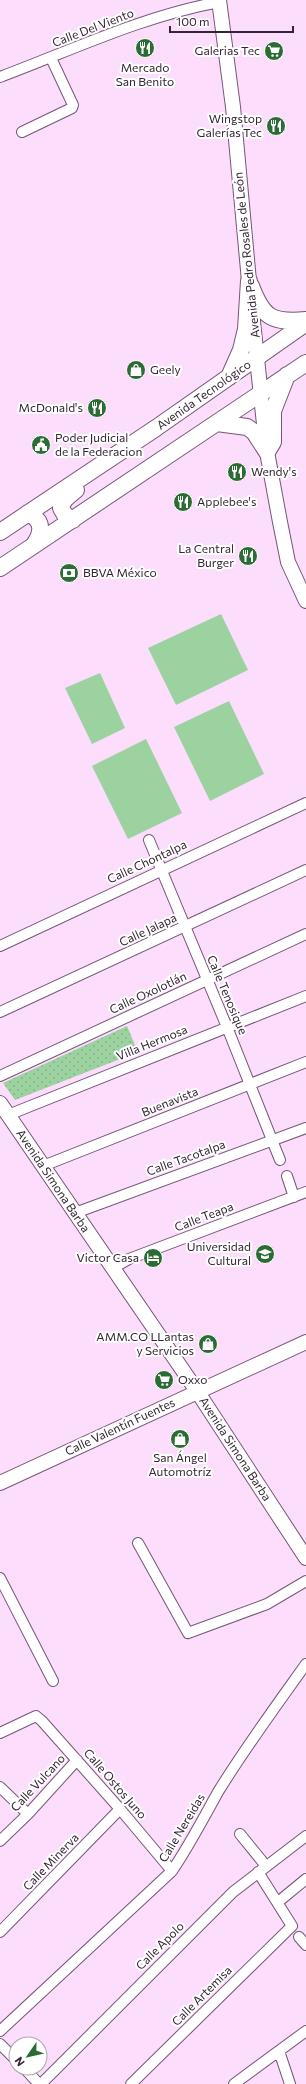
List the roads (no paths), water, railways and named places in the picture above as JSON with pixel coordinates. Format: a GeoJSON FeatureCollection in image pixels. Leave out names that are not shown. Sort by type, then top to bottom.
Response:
{"type":"FeatureCollection","features":[{"type":"Feature","properties":{"kind":"main road","name":"Avenida Pedro Rosales de León"},"geometry":{"type":"LineString","coordinates":[[219,1],[233,106],[267,452],[288,562],[306,601]]}},
{"type":"Feature","properties":{"kind":"main road"},"geometry":{"type":"LineString","coordinates":[[249,281],[257,303],[264,312],[271,317],[290,322],[306,321]]}},
{"type":"Feature","properties":{"kind":"main road"},"geometry":{"type":"LineString","coordinates":[[229,377],[241,350],[246,329],[249,281]]}},
{"type":"Feature","properties":{"kind":"main road","name":"Avenida Tecnológico"},"geometry":{"type":"LineString","coordinates":[[0,532],[156,428],[257,358],[306,321]]}},
{"type":"Feature","properties":{"kind":"main road"},"geometry":{"type":"LineString","coordinates":[[0,568],[306,363]]}},
{"type":"Feature","properties":{"kind":"main road"},"geometry":{"type":"LineString","coordinates":[[217,423],[247,427],[254,432],[267,452],[273,442],[273,411],[287,375]]}},
{"type":"Feature","properties":{"kind":"main road"},"geometry":{"type":"LineString","coordinates":[[73,520],[65,515],[61,508],[62,502],[66,497],[138,449],[156,428]]}},
{"type":"Feature","properties":{"kind":"main road"},"geometry":{"type":"LineString","coordinates":[[28,513],[38,520],[42,529],[39,538],[32,547]]}},
{"type":"Feature","properties":{"kind":"main road","name":"Avenida Simona Barba"},"geometry":{"type":"LineString","coordinates":[[0,1103],[197,1391],[306,1558]]}},
{"type":"Feature","properties":{"kind":"main road","name":"Calle Valentín Fuentes"},"geometry":{"type":"LineString","coordinates":[[0,1482],[306,1342]]}},
{"type":"Feature","properties":{"kind":"street","name":"Calle Del Viento"},"geometry":{"type":"LineString","coordinates":[[0,77],[101,37],[219,1]]}},
{"type":"Feature","properties":{"kind":"street"},"geometry":{"type":"LineString","coordinates":[[22,132],[70,110],[73,105],[51,58]]}},
{"type":"Feature","properties":{"kind":"street","name":"Calle Chontalpa"},"geometry":{"type":"LineString","coordinates":[[0,946],[306,802]]}},
{"type":"Feature","properties":{"kind":"street","name":"Calle Tenosique"},"geometry":{"type":"LineString","coordinates":[[148,840],[162,870],[184,927],[227,1027],[280,1160]]}},
{"type":"Feature","properties":{"kind":"street","name":"Calle Jalapa"},"geometry":{"type":"LineString","coordinates":[[0,1012],[306,870]]}},
{"type":"Feature","properties":{"kind":"street","name":"Calle Oxolotlán"},"geometry":{"type":"LineString","coordinates":[[0,1076],[306,934]]}},
{"type":"Feature","properties":{"kind":"street","name":"Villa Hermosa"},"geometry":{"type":"LineString","coordinates":[[8,1115],[306,996]]}},
{"type":"Feature","properties":{"kind":"street","name":"Buenavista"},"geometry":{"type":"LineString","coordinates":[[43,1166],[306,1062]]}},
{"type":"Feature","properties":{"kind":"street","name":"Calle Tacotalpa"},"geometry":{"type":"LineString","coordinates":[[75,1213],[306,1128]]}},
{"type":"Feature","properties":{"kind":"street"},"geometry":{"type":"LineString","coordinates":[[287,1176],[294,1197]]}},
{"type":"Feature","properties":{"kind":"street","name":"Calle Teapa"},"geometry":{"type":"LineString","coordinates":[[113,1268],[129,1259],[306,1192]]}},
{"type":"Feature","properties":{"kind":"street"},"geometry":{"type":"LineString","coordinates":[[138,1543],[188,1633],[267,1604],[306,1581]]}},
{"type":"Feature","properties":{"kind":"street"},"geometry":{"type":"LineString","coordinates":[[0,1578],[53,1681]]}},
{"type":"Feature","properties":{"kind":"street","name":"Calle Nereidas"},"geometry":{"type":"LineString","coordinates":[[0,2031],[172,1871],[240,1758],[306,1664]]}},
{"type":"Feature","properties":{"kind":"street","name":"Calle Ostos Juno"},"geometry":{"type":"LineString","coordinates":[[0,1733],[36,1716],[42,1720],[172,1871]]}},
{"type":"Feature","properties":{"kind":"street","name":"Calle Vulcano"},"geometry":{"type":"LineString","coordinates":[[0,1841],[28,1814],[77,1760]]}},
{"type":"Feature","properties":{"kind":"street"},"geometry":{"type":"LineString","coordinates":[[0,1787],[28,1814]]}},
{"type":"Feature","properties":{"kind":"street","name":"Calle Minerva"},"geometry":{"type":"LineString","coordinates":[[0,1932],[120,1809]]}},
{"type":"Feature","properties":{"kind":"street"},"geometry":{"type":"LineString","coordinates":[[240,1834],[266,1866]]}},
{"type":"Feature","properties":{"kind":"street","name":"Calle Apolo"},"geometry":{"type":"LineString","coordinates":[[40,2084],[234,1892],[306,1836]]}},
{"type":"Feature","properties":{"kind":"street"},"geometry":{"type":"LineString","coordinates":[[258,1872],[278,1902],[306,1879]]}},
{"type":"Feature","properties":{"kind":"street","name":"Calle Artemisa"},"geometry":{"type":"LineString","coordinates":[[131,2084],[292,1926],[278,1902]]}},
{"type":"Feature","properties":{"kind":"street"},"geometry":{"type":"LineString","coordinates":[[299,1937],[306,1945]]}},
{"type":"Feature","properties":{"kind":"street"},"geometry":{"type":"LineString","coordinates":[[234,2084],[306,2031]]}},
{"type":"Feature","properties":{"kind":"street"},"geometry":{"type":"LineString","coordinates":[[0,2044],[8,2052]]}},
{"type":"Feature","properties":{"kind":"street"},"geometry":{"type":"LineString","coordinates":[[279,2051],[290,2084]]}},
{"type":"Feature","properties":{"kind":"street"},"geometry":{"type":"LineString","coordinates":[[32,2076],[40,2084]]}},
{"type":"Feature","properties":{"kind":"place","name":"Mercado San Benito"},"geometry":{"type":"Point","coordinates":[145,48]}},
{"type":"Feature","properties":{"kind":"place","name":"Galerias Tec"},"geometry":{"type":"Point","coordinates":[274,51]}},
{"type":"Feature","properties":{"kind":"place","name":"Wingstop Galerías Tec"},"geometry":{"type":"Point","coordinates":[276,126]}},
{"type":"Feature","properties":{"kind":"place","name":"Geely"},"geometry":{"type":"Point","coordinates":[136,370]}},
{"type":"Feature","properties":{"kind":"place","name":"McDonald's"},"geometry":{"type":"Point","coordinates":[97,408]}},
{"type":"Feature","properties":{"kind":"place","name":"Poder Judicial de la Federacion"},"geometry":{"type":"Point","coordinates":[41,445]}},
{"type":"Feature","properties":{"kind":"place","name":"Wendy's"},"geometry":{"type":"Point","coordinates":[237,472]}},
{"type":"Feature","properties":{"kind":"place","name":"Applebee's"},"geometry":{"type":"Point","coordinates":[183,502]}},
{"type":"Feature","properties":{"kind":"place","name":"La Central Burger"},"geometry":{"type":"Point","coordinates":[248,556]}},
{"type":"Feature","properties":{"kind":"place","name":"BBVA México"},"geometry":{"type":"Point","coordinates":[69,573]}},
{"type":"Feature","properties":{"kind":"place","name":"Universidad Cultural"},"geometry":{"type":"Point","coordinates":[265,1254]}},
{"type":"Feature","properties":{"kind":"place","name":"Victor Casa"},"geometry":{"type":"Point","coordinates":[153,1258]}},
{"type":"Feature","properties":{"kind":"place","name":"AMM.CO LLantas y Servicios"},"geometry":{"type":"Point","coordinates":[208,1344]}},
{"type":"Feature","properties":{"kind":"place","name":"Oxxo"},"geometry":{"type":"Point","coordinates":[164,1380]}},
{"type":"Feature","properties":{"kind":"place","name":"San Ángel Automotríz"},"geometry":{"type":"Point","coordinates":[180,1439]}}]}
